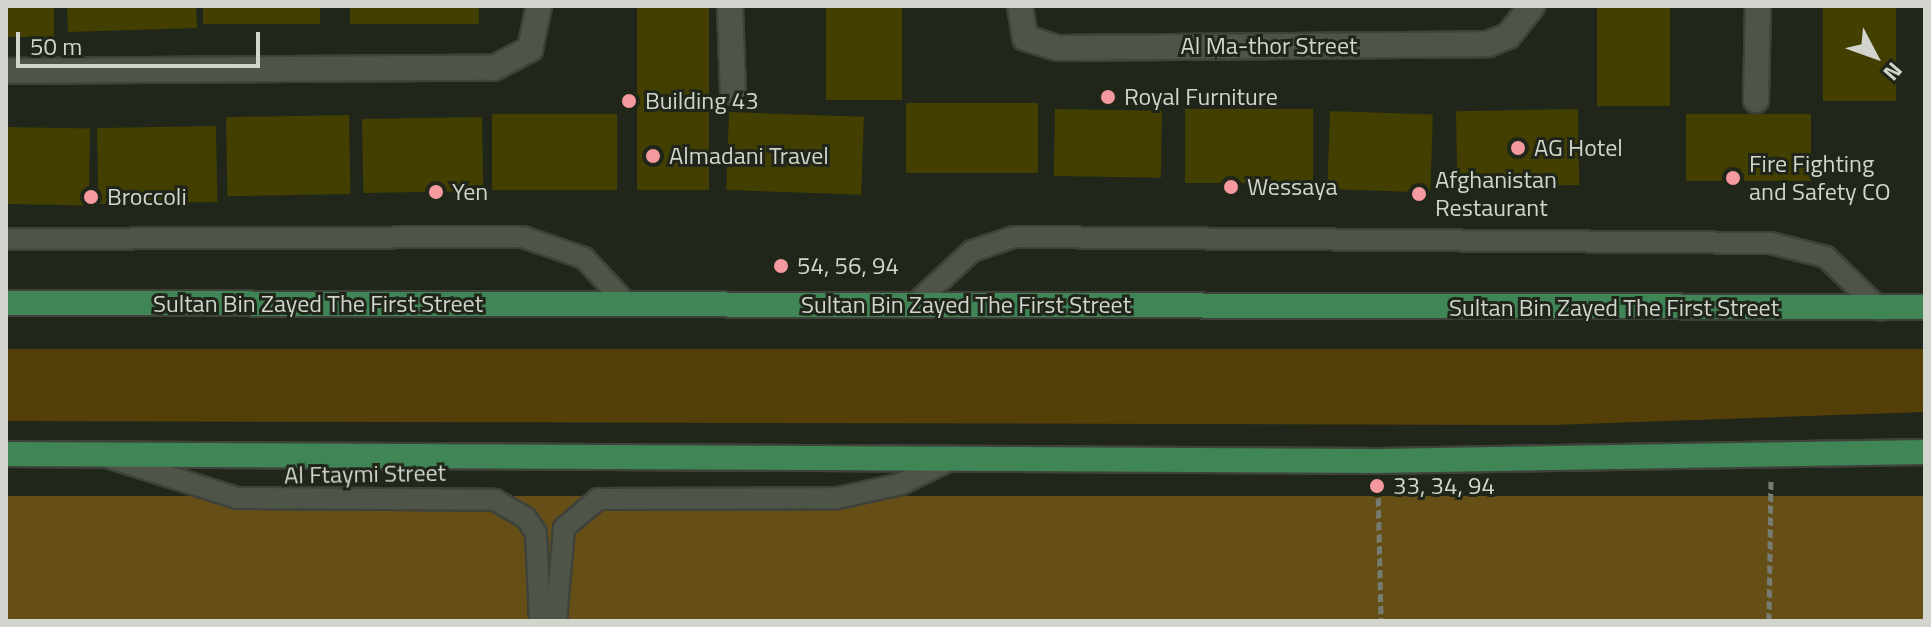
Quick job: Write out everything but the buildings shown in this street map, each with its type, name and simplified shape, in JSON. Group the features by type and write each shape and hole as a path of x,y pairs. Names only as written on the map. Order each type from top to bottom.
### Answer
{"main road":[{"name":"Sultan Bin Zayed The First Street","path":"6,303 1925,307"},
{"path":"6,454 1378,461 1925,452"}],"street":[{"path":"6,71 494,68 530,49 539,6"},
{"path":"730,6 733,92"},
{"name":"Al Ma-thor Street","path":"1020,6 1025,38 1058,48 1488,44 1508,36 1532,6"},
{"path":"1756,100 1758,6"},
{"path":"1886,309 1925,292"}],"lane":[{"path":"6,239 523,237 584,258 627,304"},
{"path":"914,305 972,251 1014,237 1770,243 1826,257 1886,309"},
{"name":"Al Ftaymi Street","path":"101,454 237,498 495,500 536,533 540,621"},
{"path":"556,621 560,539 578,510 598,499 838,498 901,484 956,457"}],"path":[{"path":"1769,621 1771,456"},
{"path":"1378,461 1381,621"}],"shaded area":[{"path":"6,349 1925,349 1925,412 1552,425 6,421"},
{"path":"6,496 1925,496 1925,621 6,621"}],"place":[{"name":"Royal Furniture","path":"1108,97"},
{"name":"Building 43","path":"629,101"},
{"name":"AG Hotel","path":"1518,148"},
{"name":"Almadani Travel","path":"653,156"},
{"name":"Fire Fighting and Safety CO","path":"1733,178"},
{"name":"Wessaya","path":"1231,187"},
{"name":"Yen","path":"436,192"},
{"name":"Afghanistan Restaurant","path":"1419,194"},
{"name":"Broccoli","path":"91,197"},
{"name":"54, 56, 94","path":"781,266"},
{"name":"33, 34, 94","path":"1377,486"}]}
